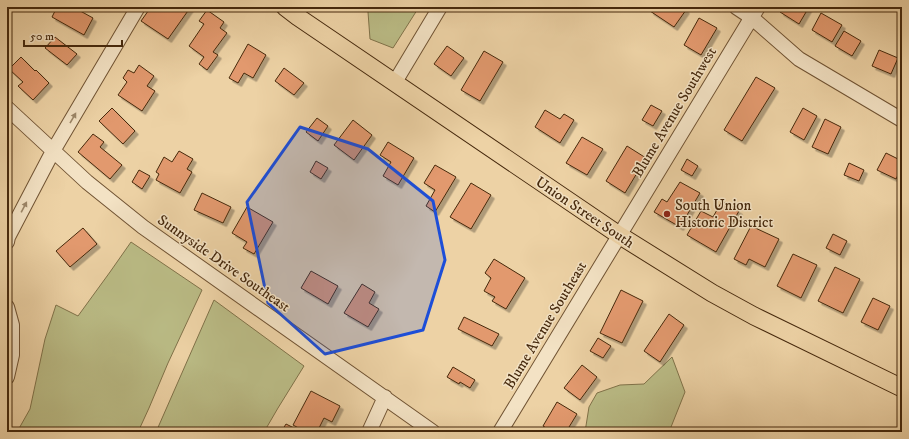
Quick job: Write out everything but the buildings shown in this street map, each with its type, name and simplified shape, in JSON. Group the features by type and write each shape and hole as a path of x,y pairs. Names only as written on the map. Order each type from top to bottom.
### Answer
{"main road":[{"name":"Union Street South","path":"285,7 619,235 712,293 754,316 902,388"}],"street":[{"path":"7,242 8,237 54,151 138,7"},
{"path":"395,82 440,7"},
{"path":"736,7 754,12 799,59 902,120"},
{"name":"Blume Avenue Southwest","path":"619,235 754,12"},
{"name":"Sunnyside Drive Southeast","path":"7,108 87,182 143,227 433,432"},
{"name":"Blume Avenue Southeast","path":"500,432 619,235"},
{"path":"7,307 12,325 12,355 7,378"},
{"path":"368,432 385,398"}],"highlighted area":[{"path":"300,127 368,149 433,201 445,260 423,330 325,354 268,303 247,202"}],"green space":[{"path":"371,7 419,7 393,48 370,39 368,12"},
{"path":"131,242 202,290 138,432 17,432 30,409 45,339 56,305 78,316"},
{"path":"214,300 304,366 264,432 156,432"},
{"path":"672,357 685,392 669,432 585,432 589,407 597,393 620,385 644,384"}],"place":[{"name":"South Union Historic District","path":"667,214"}]}
